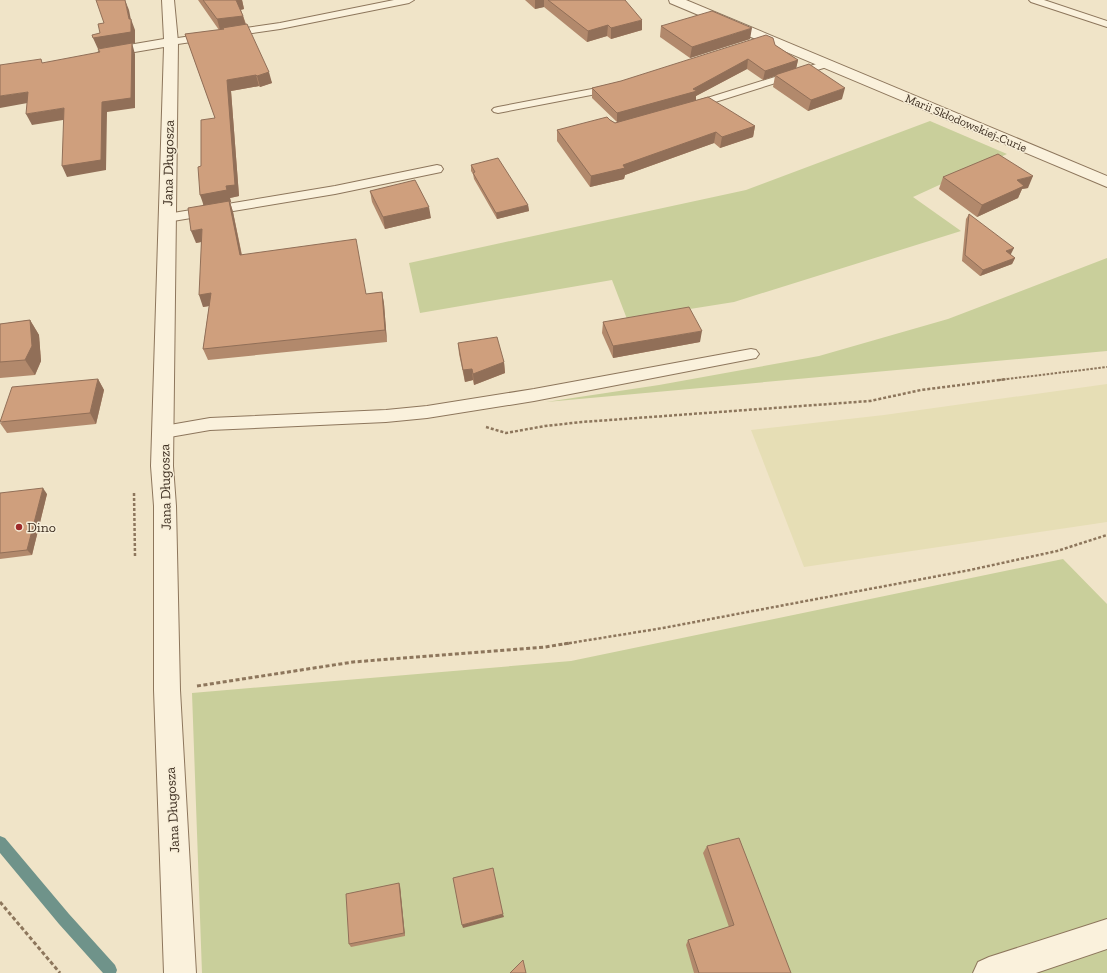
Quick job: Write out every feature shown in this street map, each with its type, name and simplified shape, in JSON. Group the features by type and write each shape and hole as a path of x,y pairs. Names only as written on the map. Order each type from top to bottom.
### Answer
{"street":[{"name":"Jana Długosza","path":"168,0 171,42 164,432 162,466 165,506 167,690 180,973"},
{"name":"Marii Skłodowskiej-Curie","path":"675,0 766,40 1107,182"},
{"path":"94,55 171,42"},
{"path":"989,973 1107,934"}],"lane":[{"path":"171,42 280,26 409,0"},
{"path":"1034,0 1107,24"},
{"path":"751,44 766,40"},
{"path":"680,110 723,98 826,64"},
{"path":"498,110 624,85"},
{"path":"167,218 335,190 437,169"},
{"path":"164,432 210,424 386,416 427,412 534,395 751,354"}],"path":[{"path":"480,425 506,433 545,426 582,422 870,401 922,390 1107,367"},
{"path":"167,690 353,662 544,646 663,628 865,591 1057,552 1107,535"},
{"path":"0,902 60,973"}],"shaded area":[{"path":"1107,384 1107,522 804,567 751,430 884,415"}],"green space":[{"path":"930,121 1007,154 913,197 961,231 734,302 627,319 612,280 420,313 409,263 746,190"},
{"path":"1107,258 1107,351 546,402 659,385 819,356 948,319"},
{"path":"1063,559 1107,604 1107,973 202,973 192,693 571,661"}],"building":[{"path":"96,0 125,0 129,19 131,19 131,32 93,38 92,35 100,33 98,24 104,23"},
{"path":"203,0 236,0 243,16 217,19"},
{"path":"548,0 625,0 642,20 611,28 608,25 588,31"},
{"path":"712,11 752,28 692,47 661,26"},
{"path":"247,24 269,72 257,76 227,80 235,185 226,186 227,190 200,195 198,167 201,166 201,120 215,118 185,34 224,29 222,28"},
{"path":"766,35 773,38 775,45 798,60 765,71 748,59 693,89 697,91 617,113 592,88 621,81"},
{"path":"132,43 131,98 102,102 101,160 62,166 64,108 26,114 28,92 0,96 0,65 41,59 42,63 100,52 98,49"},
{"path":"809,64 845,88 811,100 775,75"},
{"path":"708,97 755,126 722,137 716,132 623,165 625,168 591,176 557,130 607,117 615,123"},
{"path":"998,154 1033,176 1017,180 1024,186 982,205 943,177"},
{"path":"498,158 528,205 496,213 473,173 475,172 471,165"},
{"path":"415,180 429,207 383,217 370,191"},
{"path":"229,201 240,255 356,239 366,294 382,292 385,330 203,349 211,293 199,295 202,229 191,231 188,208"},
{"path":"969,214 1014,248 1006,251 1015,258 983,270 965,255"},
{"path":"689,307 702,331 613,346 603,322"},
{"path":"30,320 32,346 25,360 0,362 0,324"},
{"path":"497,337 504,362 473,374 472,369 463,370 458,343"},
{"path":"98,379 90,413 0,422 12,387"},
{"name":"Dino","path":"43,488 27,550 0,553 0,493"},
{"path":"739,838 791,973 699,973 688,940 734,925 707,846"},
{"path":"493,868 503,914 462,925 453,878"},
{"path":"399,883 404,933 349,944 346,894"},
{"path":"523,960 526,973 510,973"}],"waterway":[{"path":"0,843 64,919 110,970"}],"place":[{"name":"Dino","path":"19,527"}]}
